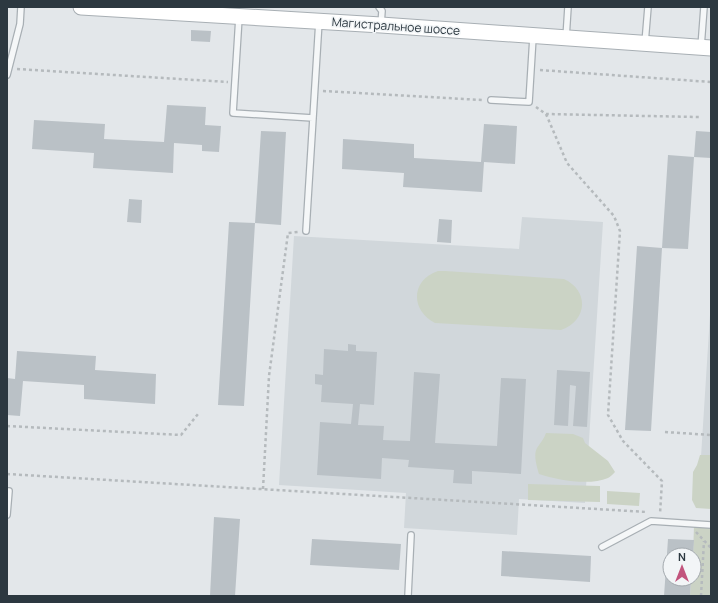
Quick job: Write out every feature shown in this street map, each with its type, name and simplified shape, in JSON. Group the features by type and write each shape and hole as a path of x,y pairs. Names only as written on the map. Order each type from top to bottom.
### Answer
{"main road":[{"name":"Магистральное шоссе","path":"81,7 381,25 706,48"}],"lane":[{"path":"7,75 20,24 21,7"},
{"path":"379,7 382,11 381,25"},
{"path":"566,38 568,7"},
{"path":"645,43 648,7"},
{"path":"704,7 706,48"},
{"path":"239,16 233,113 313,118"},
{"path":"306,230 319,21"},
{"path":"491,100 529,102 533,36"},
{"path":"7,490 7,515"},
{"path":"602,547 651,521 711,525"},
{"path":"408,596 411,535"}],"path":[{"path":"9,68 235,82"},
{"path":"531,70 711,82"},
{"path":"315,91 491,100"},
{"path":"529,102 546,114 567,163 614,216 620,230 608,415 623,441 662,481 659,522"},
{"path":"546,114 699,116"},
{"path":"263,489 269,376 288,233 306,230"},
{"path":"7,426 181,435 198,414"},
{"path":"665,432 711,435"},
{"path":"7,474 604,510"},
{"path":"687,523 711,548"},
{"path":"701,596 704,541"}],"shaded area":[{"path":"522,217 603,222 585,503 519,499 517,535 404,528 406,493 279,485 294,236 519,249"},
{"path":"438,271 564,279 572,284 578,291 582,306 576,320 570,326 561,330 435,323 421,311 417,296 423,281 429,275"},
{"path":"711,299 711,505 698,504"},
{"path":"546,433 573,434 583,438 585,443 608,461 615,472 608,478 592,482 564,480 539,474 535,454"},
{"path":"700,455 711,455 711,509 696,508 692,500 693,472"},
{"path":"528,484 600,486 600,502 528,500"},
{"path":"607,491 640,493 639,506 607,504"},
{"path":"694,526 711,527 711,596 690,596 691,587 702,587 702,547 693,547"}],"building":[{"path":"191,30 211,31 210,42 191,41"},
{"path":"167,105 206,107 205,125 221,126 219,152 202,151 202,145 174,143 173,173 93,168 94,153 32,149 34,120 105,124 104,139 164,142"},
{"path":"484,124 517,126 515,164 484,162 482,192 403,187 404,173 342,169 343,139 414,144 414,158 481,162"},
{"path":"261,131 286,132 281,225 255,223"},
{"path":"696,131 711,132 711,158 694,157"},
{"path":"668,155 694,157 688,249 662,248"},
{"path":"129,199 142,200 141,223 127,222"},
{"path":"439,219 452,220 451,243 437,242"},
{"path":"229,222 255,223 244,406 218,405"},
{"path":"637,246 662,248 651,431 625,430"},
{"path":"348,344 356,345 356,351 377,352 374,405 360,404 358,425 384,426 383,440 410,441 414,372 440,374 435,443 497,446 501,378 526,379 521,474 472,471 472,484 453,483 454,470 408,467 409,460 382,458 381,479 317,475 320,422 351,424 353,404 321,402 322,385 315,384 315,374 323,375 324,349 348,351"},
{"path":"17,351 96,356 95,370 156,374 155,404 84,399 84,385 23,381 20,416 7,415 7,378 15,379"},
{"path":"557,370 590,372 587,427 573,426 576,386 570,385 568,426 554,425"},
{"path":"214,517 240,519 235,596 210,596"},
{"path":"312,539 401,544 399,570 310,565"},
{"path":"668,539 694,540 694,547 667,547"},
{"path":"502,551 591,556 590,582 501,576"},
{"path":"665,587 691,587 690,596 664,596"}]}
